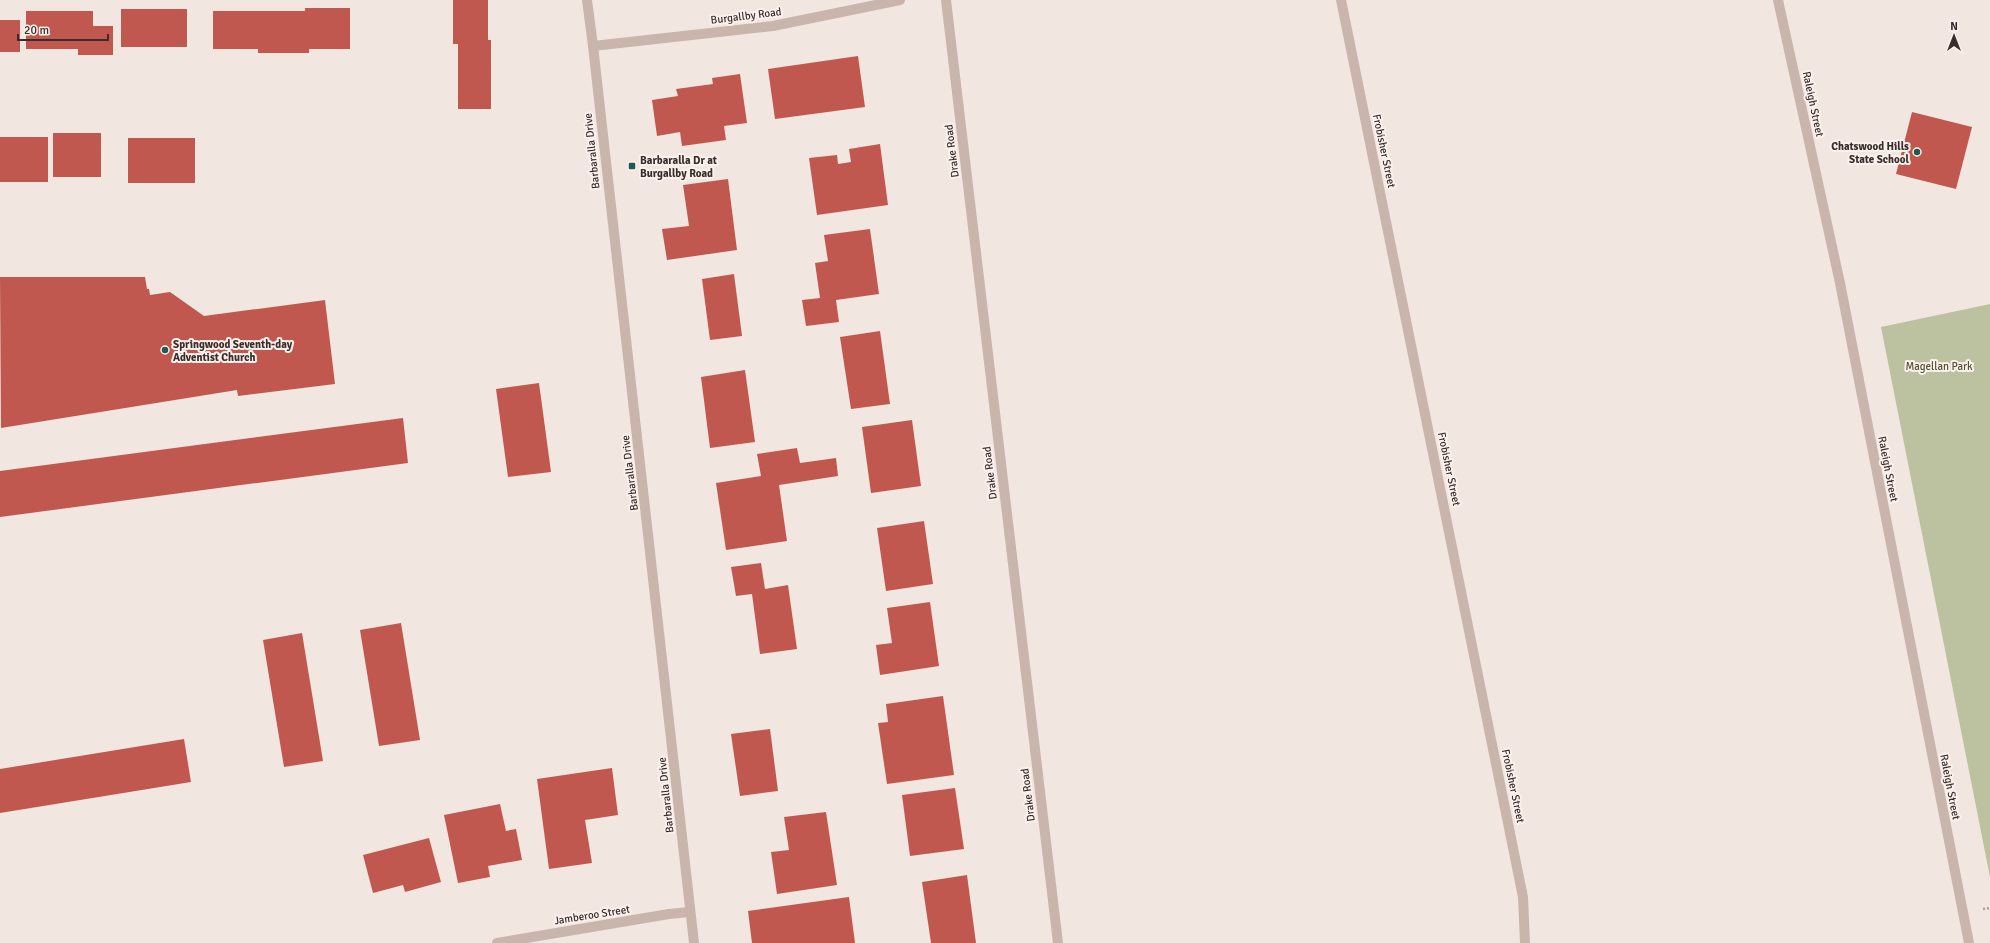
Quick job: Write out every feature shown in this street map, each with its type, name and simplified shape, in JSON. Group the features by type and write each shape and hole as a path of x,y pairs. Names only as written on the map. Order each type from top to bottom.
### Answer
{"street":[{"name":"Barbaralla Drive","path":"587,0 694,943"},
{"name":"Burgallby Road","path":"593,46 772,26 900,0"},
{"name":"Drake Road","path":"946,0 1058,943"},
{"name":"Frobisher Street","path":"1341,0 1524,897 1525,943"},
{"name":"Raleigh Street","path":"1778,0 1842,291 1969,943"},
{"name":"Jamberoo Street","path":"497,943 669,914 690,912"}],"green space":[{"name":"Magellan Park","path":"1990,304 1990,877 1881,327"}],"building":[{"path":"453,0 488,0 488,40 491,40 491,109 458,109 458,44 453,44"},
{"path":"305,8 350,8 350,49 309,49 309,53 258,53 258,49 213,49 213,11 305,11"},
{"path":"121,9 187,9 187,47 121,47"},
{"path":"26,11 93,11 93,26 113,26 113,55 78,55 78,49 26,49"},
{"path":"0,20 20,20 20,52 0,52"},
{"path":"858,56 865,107 775,119 768,69"},
{"path":"740,74 747,123 724,126 726,140 682,146 680,132 657,136 652,100 678,96 676,89 713,84 712,78"},
{"path":"1912,112 1972,127 1956,189 1896,174"},
{"path":"53,133 101,133 101,177 53,177"},
{"path":"0,137 48,137 48,182 0,182"},
{"path":"128,138 195,138 195,183 128,183"},
{"path":"880,144 888,205 817,215 809,158 837,155 838,164 851,162 849,149"},
{"path":"728,179 737,250 667,260 662,229 689,226 683,185"},
{"path":"870,229 879,294 836,300 839,322 806,326 802,300 820,298 815,263 828,261 824,235"},
{"path":"734,274 742,336 710,340 702,279"},
{"name":"Springwood Seventh-day Adventist Church","path":"0,277 145,277 147,289 149,289 150,295 170,292 204,316 325,300 335,384 238,396 237,390 1,428"},
{"path":"880,331 890,404 851,409 840,337"},
{"path":"745,370 755,442 710,448 701,377"},
{"path":"539,383 551,472 508,477 496,389"},
{"path":"403,418 408,463 0,517 0,471"},
{"path":"912,420 921,486 871,493 862,427"},
{"path":"797,448 800,463 836,458 838,476 779,485 787,541 726,550 716,483 761,476 757,454"},
{"path":"924,521 933,584 886,591 877,528"},
{"path":"761,563 765,589 788,585 797,649 760,654 752,594 736,596 731,567"},
{"path":"930,602 939,666 880,675 876,645 892,643 887,608"},
{"path":"401,623 420,740 379,746 360,630"},
{"path":"302,633 323,761 284,767 263,640"},
{"path":"943,696 954,775 887,784 878,723 888,722 886,704"},
{"path":"770,729 778,791 740,796 731,734"},
{"path":"184,739 191,782 0,813 0,769"},
{"path":"612,768 618,815 585,820 592,863 549,869 537,779"},
{"path":"955,788 964,849 910,856 902,795"},
{"path":"500,804 506,831 516,829 522,860 488,866 490,877 458,883 444,815"},
{"path":"826,812 837,885 777,894 771,852 789,850 784,817"},
{"path":"429,838 441,882 405,892 403,885 373,893 363,855"},
{"path":"967,875 976,943 931,943 922,882"},
{"path":"849,897 855,943 752,943 748,911"}],"place":[{"name":"Chatswood Hills State School","path":"1917,152"},
{"name":"Barbaralla Dr at Burgallby Road","path":"632,166"},
{"name":"Springwood Seventh-day Adventist Church","path":"165,350"}]}
